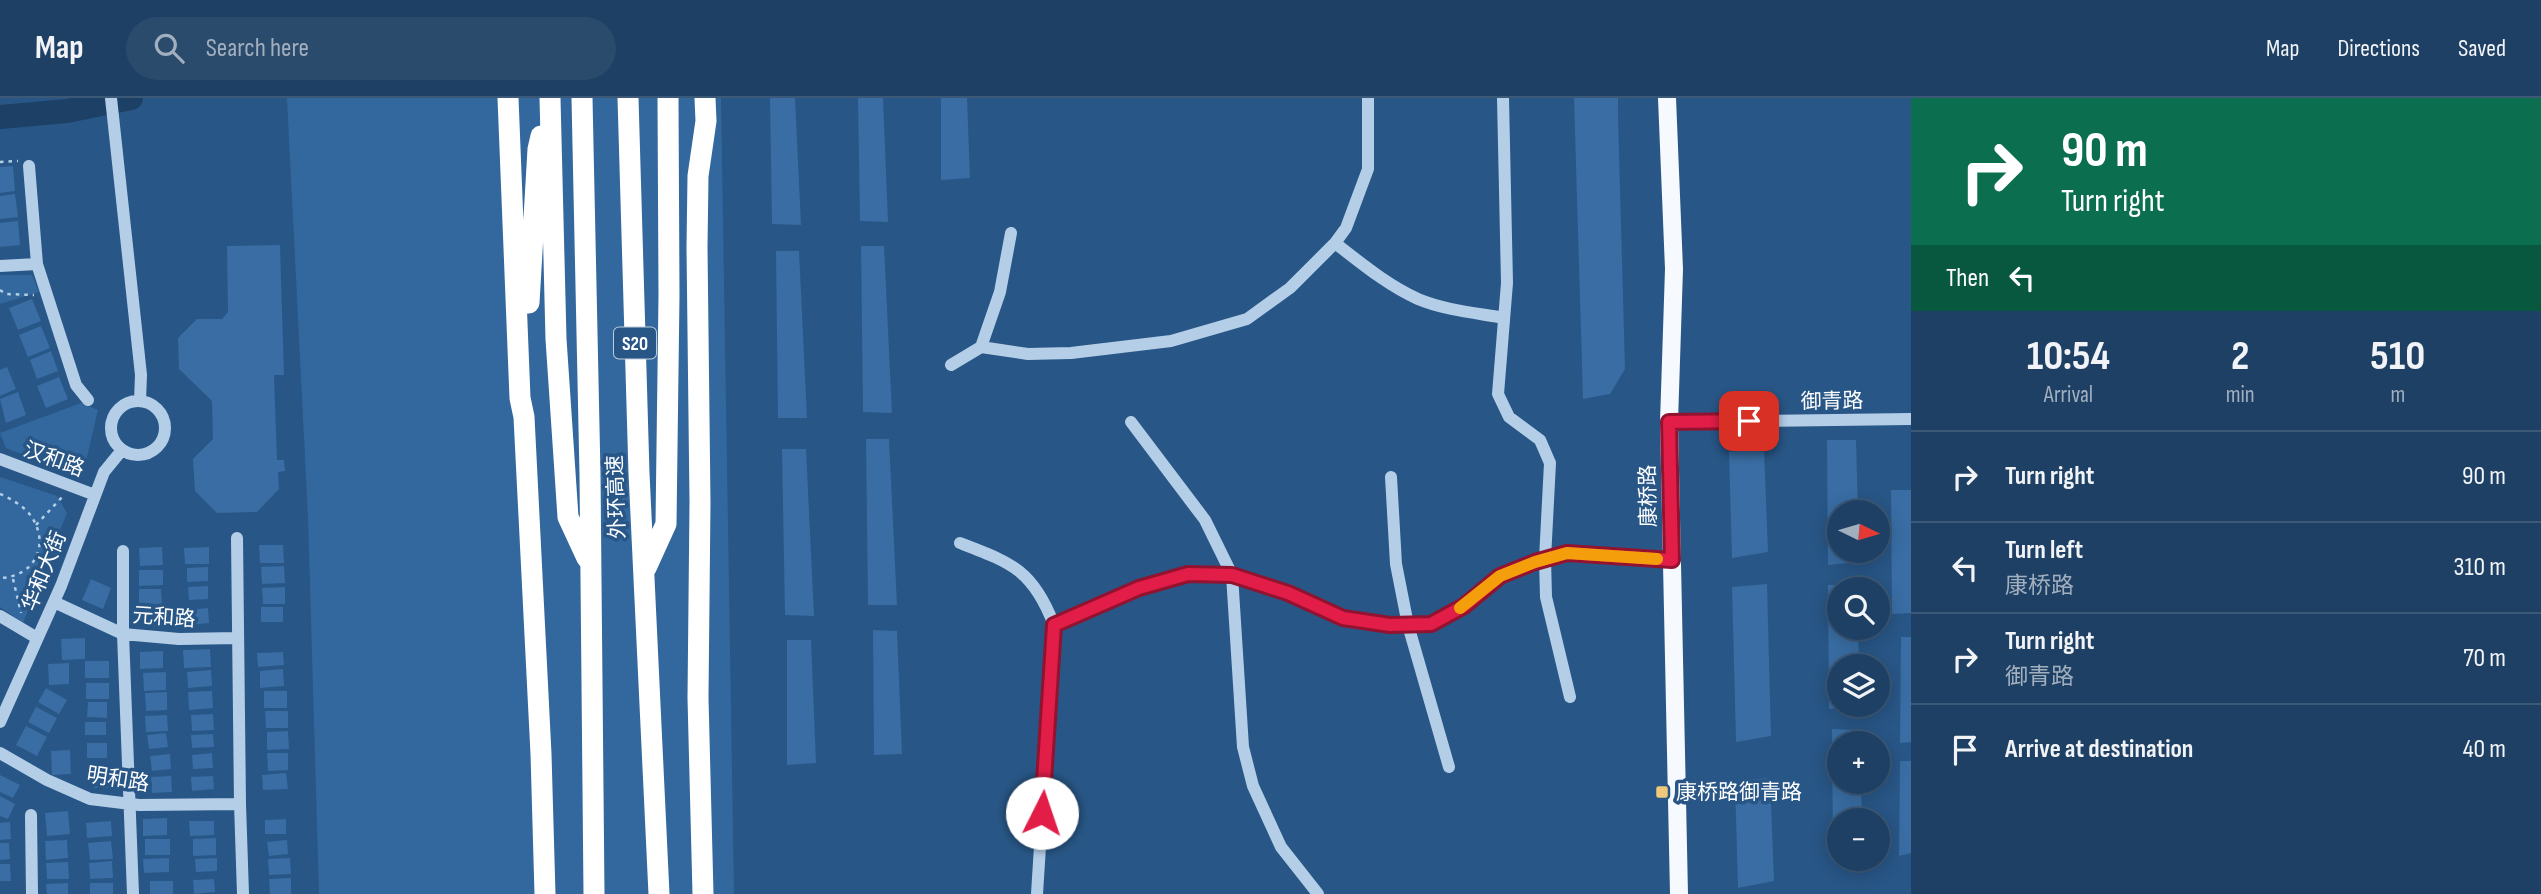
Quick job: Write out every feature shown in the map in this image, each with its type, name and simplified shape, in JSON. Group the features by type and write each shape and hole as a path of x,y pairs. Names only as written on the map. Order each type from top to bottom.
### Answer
{"highway":[{"path":"509,98 520,398 524,417 541,754 545,894"},
{"name":"外环高速","path":"582,98 594,894"},
{"name":"外环高速","path":"628,98 644,573 659,894"},
{"path":"644,573 666,524 668,98"},
{"path":"692,98 692,133 698,176 698,698 703,894"},
{"path":"698,176 706,121 705,98"},
{"path":"524,417 538,149 550,101"},
{"path":"550,101 556,339 568,517 591,566"},
{"path":"669,243 692,133"}],"main road":[{"name":"康桥路","path":"1667,98 1674,269 1669,422 1679,894"}],"street":[{"path":"110,98 141,375 140,401"},
{"path":"951,365 981,347 1028,354 1071,353 1171,341 1247,319 1290,288 1335,243 1346,228 1368,169 1368,98"},
{"path":"1503,98 1507,283 1498,394 1509,417 1540,440 1550,463 1545,559 1546,597 1570,698"},
{"path":"29,166 37,264 76,385 88,400"},
{"path":"981,347 1000,292 1011,233"},
{"path":"1335,243 1375,274 1418,299 1453,309 1504,318"},
{"path":"0,266 37,264"},
{"path":"140,401 150,404 163,416 165,432 154,450 146,455 132,455 122,450 113,438 113,418 118,410 130,402 140,401"},
{"name":"御青路","path":"1669,422 1911,419"},
{"path":"1131,422 1205,520 1232,575 1243,747 1253,786 1281,847 1318,894"},
{"name":"华和大街","path":"0,722 54,602 104,472 122,450"},
{"name":"汉和路","path":"0,459 95,495"},
{"path":"1391,477 1395,564 1408,625 1449,766"},
{"path":"237,538 243,894"},
{"path":"960,543 1007,561 1026,576 1045,601 1054,625 1037,894"},
{"path":"123,551 123,634 133,894"},
{"path":"1054,625 1139,588 1188,574 1232,575 1288,593 1343,618 1390,625 1431,624 1464,606 1500,576 1567,553 1672,560"},
{"name":"元和路","path":"54,602 123,634 179,639 237,638"},
{"path":"0,616 37,638"},
{"name":"明和路","path":"0,753 47,780 90,799 130,803 240,804"},
{"path":"31,815 32,894"}],"path":[{"path":"0,162 18,161 29,166"},
{"path":"0,290 6,294 28,294 48,300"},
{"path":"36,525 72,486"},
{"path":"0,494 21,506 30,515 39,534 37,555 25,573 13,578 0,578"},
{"path":"13,578 24,630"}],"shaded area":[{"path":"287,98 721,98 734,894 319,894 308,517"},
{"path":"0,275 32,275 39,292 0,304"},
{"path":"81,403 98,410 87,457 77,471 66,471 6,448 0,433"},
{"path":"0,477 57,496 67,513 23,623 0,607"}],"building":[{"path":"770,98 795,98 801,225 772,224"},
{"path":"858,98 883,98 888,222 860,221"},
{"path":"941,98 967,98 970,178 941,180"},
{"path":"1574,98 1618,98 1625,369 1610,394 1583,399"},
{"path":"13,166 15,191 0,193 0,167"},
{"path":"15,194 18,217 0,219 0,196"},
{"path":"18,221 20,245 0,247 0,223"},
{"path":"280,245 284,375 274,375 277,460 284,460 285,471 278,472 279,489 257,512 217,513 195,491 193,459 213,439 212,401 179,369 178,338 197,319 222,319 228,312 227,246"},
{"path":"861,246 884,246 892,413 863,412"},
{"path":"776,251 799,251 807,418 778,418"},
{"path":"32,299 41,321 18,330 9,308"},
{"path":"41,326 50,348 28,357 19,335"},
{"path":"51,351 58,371 37,379 30,360"},
{"path":"7,367 16,389 0,396 0,370"},
{"path":"59,377 68,399 46,408 37,386"},
{"path":"18,392 26,415 6,423 0,399"},
{"path":"866,439 889,439 897,605 868,605"},
{"path":"1827,440 1856,440 1858,500 1827,500"},
{"path":"1764,448 1768,552 1732,558 1729,452"},
{"path":"782,449 806,449 814,616 785,615"},
{"path":"1891,490 1911,490 1911,613 1892,614"},
{"path":"259,545 283,545 284,563 260,563"},
{"path":"162,547 163,565 140,566 139,548"},
{"path":"209,547 209,564 185,564 184,548"},
{"path":"284,566 285,583 262,584 261,567"},
{"path":"208,567 208,581 187,582 187,568"},
{"path":"139,570 163,570 163,585 139,586"},
{"path":"91,579 111,588 103,609 82,600"},
{"path":"1767,584 1771,736 1736,742 1732,587"},
{"path":"208,586 208,599 189,600 188,587"},
{"path":"285,587 285,604 263,604 262,588"},
{"path":"139,589 161,589 162,604 139,605"},
{"path":"261,607 283,607 283,622 261,622"},
{"path":"208,608 209,623 187,625 186,610"},
{"path":"167,610 167,625 144,627 143,611"},
{"path":"873,630 897,631 902,754 874,755"},
{"path":"1901,637 1911,637 1911,742 1900,743"},
{"path":"85,638 85,659 62,660 61,639"},
{"path":"787,640 811,640 816,763 787,765"},
{"path":"1828,640 1858,640 1859,654 1829,654"},
{"path":"210,649 211,667 184,668 183,650"},
{"path":"163,651 163,668 140,669 140,652"},
{"path":"283,652 284,665 258,667 257,653"},
{"path":"85,661 109,661 109,678 85,678"},
{"path":"69,663 69,684 49,685 48,664"},
{"path":"283,669 284,686 260,688 260,671"},
{"path":"211,670 212,686 188,688 187,672"},
{"path":"166,672 166,690 144,691 143,673"},
{"path":"86,683 109,683 109,699 86,699"},
{"path":"46,688 67,700 59,714 38,702"},
{"path":"212,691 213,708 189,710 188,692"},
{"path":"264,691 287,691 287,708 264,708"},
{"path":"167,692 167,710 146,711 145,693"},
{"path":"88,702 107,702 107,718 87,717"},
{"path":"36,707 57,718 49,733 28,722"},
{"path":"265,711 288,711 288,728 266,728"},
{"path":"213,714 214,730 192,731 191,715"},
{"path":"167,715 168,731 146,732 145,716"},
{"path":"85,722 106,722 106,735 85,735"},
{"path":"26,726 47,737 37,756 16,745"},
{"path":"1832,729 1860,730 1860,731"},
{"path":"288,731 289,749 267,750 267,732"},
{"path":"166,733 168,747 149,749 147,735"},
{"path":"213,734 214,747 192,748 191,735"},
{"path":"87,743 107,743 107,758 87,758"},
{"path":"70,750 71,774 52,775 51,751"},
{"path":"212,753 213,768 193,769 192,755"},
{"path":"267,753 288,753 288,770 268,771"},
{"path":"170,754 171,769 152,771 150,756"},
{"path":"1900,761 1911,761 1911,853 1899,856"},
{"path":"94,768 112,768 111,788 93,788"},
{"path":"286,773 288,789 263,790 262,775"},
{"path":"0,775 20,785 13,798 0,792"},
{"path":"171,776 172,792 152,793 151,777"},
{"path":"213,776 214,789 192,791 191,777"},
{"path":"1770,778 1774,881 1738,888 1735,781"},
{"path":"1833,794 1861,794 1862,808 1833,808"},
{"path":"0,796 15,804 8,819 0,816"},
{"path":"68,811 70,834 47,836 45,813"},
{"path":"167,818 167,835 143,836 143,819"},
{"path":"286,819 286,834 265,834 265,820"},
{"path":"111,821 112,836 87,838 86,823"},
{"path":"189,821 214,821 214,835 190,836"},
{"path":"10,822 11,839 0,840 0,823"},
{"path":"216,838 216,855 193,856 193,839"},
{"path":"145,839 170,839 170,855 145,855"},
{"path":"67,840 68,858 46,860 45,841"},
{"path":"287,840 288,854 269,856 267,842"},
{"path":"111,841 113,859 90,860 88,843"},
{"path":"0,843 9,843 10,859 0,860"},
{"path":"169,858 169,872 144,873 143,859"},
{"path":"217,858 217,871 196,872 195,859"},
{"path":"290,858 291,874 269,875 268,859"},
{"path":"112,861 113,878 90,879 89,863"},
{"path":"68,862 69,879 47,879 46,863"},
{"path":"0,864 10,864 11,881 0,881"},
{"path":"291,878 291,894 270,894 269,879"},
{"path":"214,879 215,892 194,894 193,880"},
{"path":"150,881 173,881 173,894 150,894"},
{"path":"68,883 68,894 47,894 46,884"},
{"path":"90,883 113,883 113,894 90,894"}],"waterway":[{"path":"0,117 67,111 131,98"}],"slow traffic":[{"path":"1460,608 1500,576 1567,553 1657,559"}],"place":[{"name":"康桥路御青路","path":"1662,792"}],"route":[{"path":"1042,813 1054,625 1139,588 1188,574 1232,575 1288,593 1343,618 1390,625 1431,624 1464,606 1500,576 1567,553 1672,560 1669,422 1749,421"}]}
